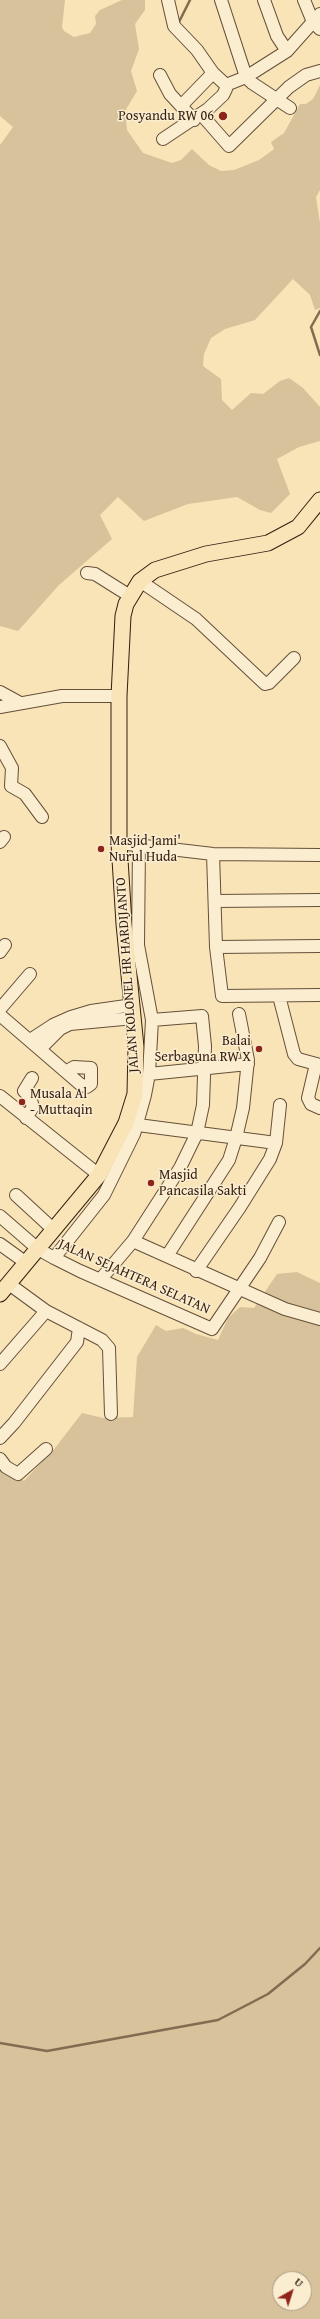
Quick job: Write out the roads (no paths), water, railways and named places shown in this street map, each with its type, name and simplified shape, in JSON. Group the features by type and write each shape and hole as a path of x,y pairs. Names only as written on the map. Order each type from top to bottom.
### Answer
{"main road":[{"name":"JALAN KOLONEL HR HARDIJANTO","path":"4,1289 94,1180 140,1095 134,1012 124,924 119,843 119,696 124,616 130,596 140,581 155,570 175,562 206,554 268,543 298,527 320,500"}],"street":[{"path":"163,139 197,117 226,91 226,85 212,73 197,50 177,28 168,0"},
{"path":"221,0 246,77 252,83 279,99 290,108"},
{"path":"264,0 277,36 287,51"},
{"path":"226,85 246,77 287,51 318,22 304,0"},
{"path":"160,75 166,88 181,106 197,117 229,146 279,99 289,87 318,72"},
{"path":"181,106 212,73"},
{"path":"87,573 95,574 130,596"},
{"path":"140,581 196,619 265,684 269,683 294,658"},
{"path":"0,692 20,703"},
{"path":"1,710 20,703 62,696 119,696"},
{"path":"0,746 12,768 11,786 25,794 42,817"},
{"path":"119,843 213,854 320,855"},
{"path":"54,1258 104,1195 138,1125 140,1095 149,1074 152,1020 138,945 139,845"},
{"path":"213,854 216,947 222,996 320,995"},
{"path":"215,900 320,900"},
{"path":"216,947 320,946"},
{"path":"0,1009 30,974"},
{"path":"279,996 294,1054 298,1059 318,1065 308,1098 311,1104 320,1108"},
{"path":"30,1040 92,1011 134,1012"},
{"path":"167,1256 229,1160 236,1138 243,1108 248,1064 239,1014"},
{"path":"0,1015 67,1071"},
{"path":"100,1280 133,1241 180,1168 196,1133 203,1105 205,1069 202,1016 152,1020"},
{"path":"40,1049 55,1028"},
{"path":"149,1074 248,1064"},
{"path":"26,1118 33,1107 30,1097 24,1091 32,1078"},
{"path":"0,1096 94,1180 104,1195"},
{"path":"196,1270 260,1175 276,1143 280,1105"},
{"path":"138,1125 276,1143"},
{"path":"16,1195 54,1230"},
{"name":"JALAN SEJAHTERA SELATAN","path":"0,1216 38,1249 54,1258 100,1280 212,1329 260,1258 279,1222"},
{"path":"133,1241 285,1309 320,1319"},
{"path":"0,1244 25,1262"},
{"path":"4,1289 102,1340 110,1348 111,1414"},
{"path":"0,1364 46,1311"},
{"path":"0,1438 14,1423 77,1342 79,1328"},
{"path":"0,1459 6,1467 18,1474 46,1449"}],"waterway":[{"path":"178,24 190,0"},
{"path":"320,311 311,327 320,355"},
{"path":"0,2043 47,2051 218,2020 268,1994 305,1964 320,1948"}],"place":[{"name":"Posyandu RW 06","path":"223,116"},
{"name":"Masjid Jami' Nurul Huda","path":"101,849"},
{"name":"Balai Serbaguna RW X","path":"259,1049"},
{"name":"Musala Al - Muttaqin","path":"22,1102"},
{"name":"Masjid Pancasila Sakti","path":"151,1183"}]}
